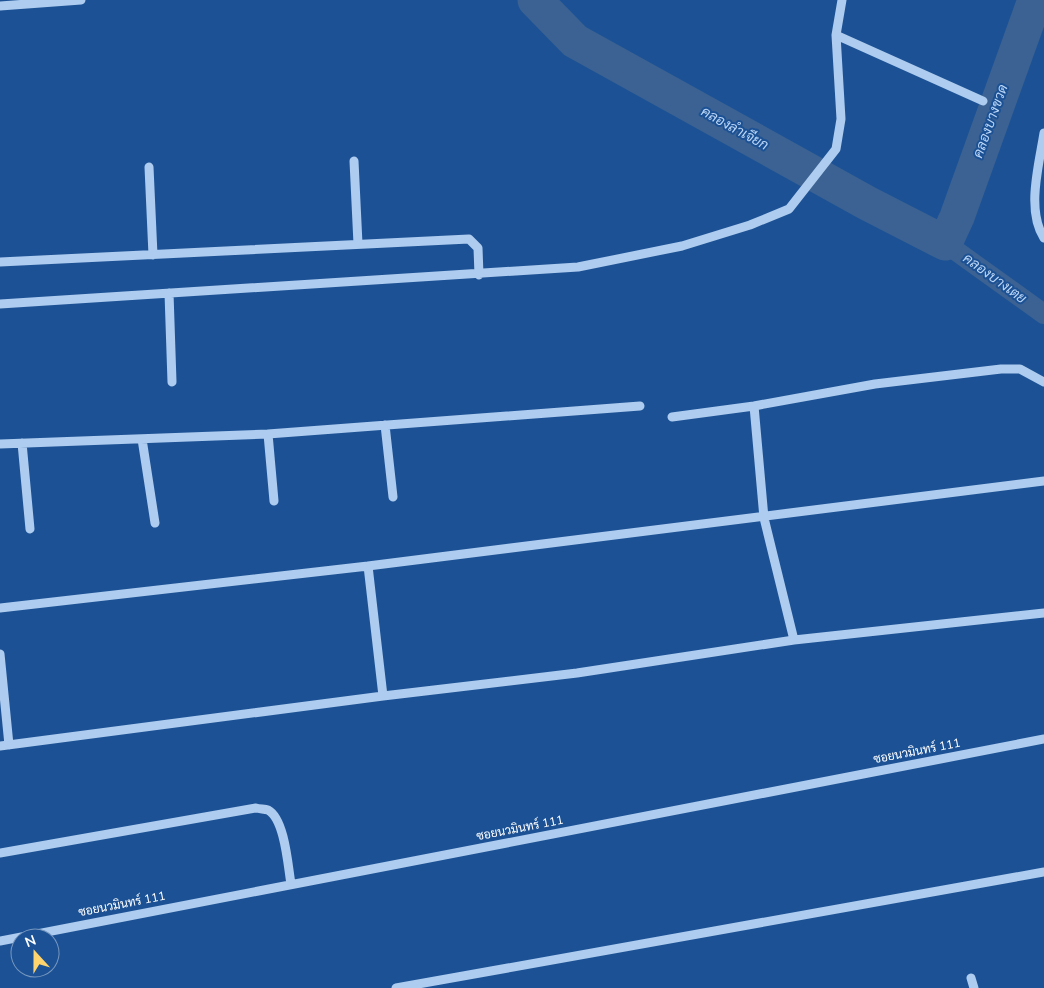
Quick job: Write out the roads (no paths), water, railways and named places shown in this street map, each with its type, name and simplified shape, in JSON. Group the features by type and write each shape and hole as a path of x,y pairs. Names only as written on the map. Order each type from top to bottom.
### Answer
{"street":[{"path":"0,6 81,0"},
{"path":"0,304 479,275 578,267 682,246 750,225 790,209 836,149 841,119 836,35 842,0"},
{"path":"836,35 984,101"},
{"path":"1044,133 1034,209 1037,227 1044,238"},
{"path":"354,161 358,244"},
{"path":"149,168 154,255"},
{"path":"0,262 469,239 478,248 479,275"},
{"path":"169,294 172,382"},
{"path":"672,417 754,406 875,384 1001,369 1020,369 1044,382"},
{"path":"0,444 268,434 640,406"},
{"path":"754,406 764,518 794,640"},
{"path":"385,426 393,497"},
{"path":"268,434 274,501"},
{"path":"142,439 154,523"},
{"path":"22,443 30,529"},
{"path":"0,608 764,518 1044,481"},
{"path":"368,566 383,696"},
{"path":"0,654 4,746 383,696 577,673 794,640 1044,613"},
{"name":"ซอยนวมินทร์ 111","path":"0,940 1044,739"},
{"path":"0,853 256,808 268,810 274,816 281,829 292,884"},
{"path":"396,988 1044,872"},
{"path":"971,978 974,988"}],"waterway":[{"name":"คลองลำเจียก","path":"535,0 575,41 867,203 945,243 957,217 1035,0"},
{"name":"คลองบางเตย","path":"945,243 1044,314"}],"water label":[{"name":"คลองบางขวด","path":"990,121"}]}
